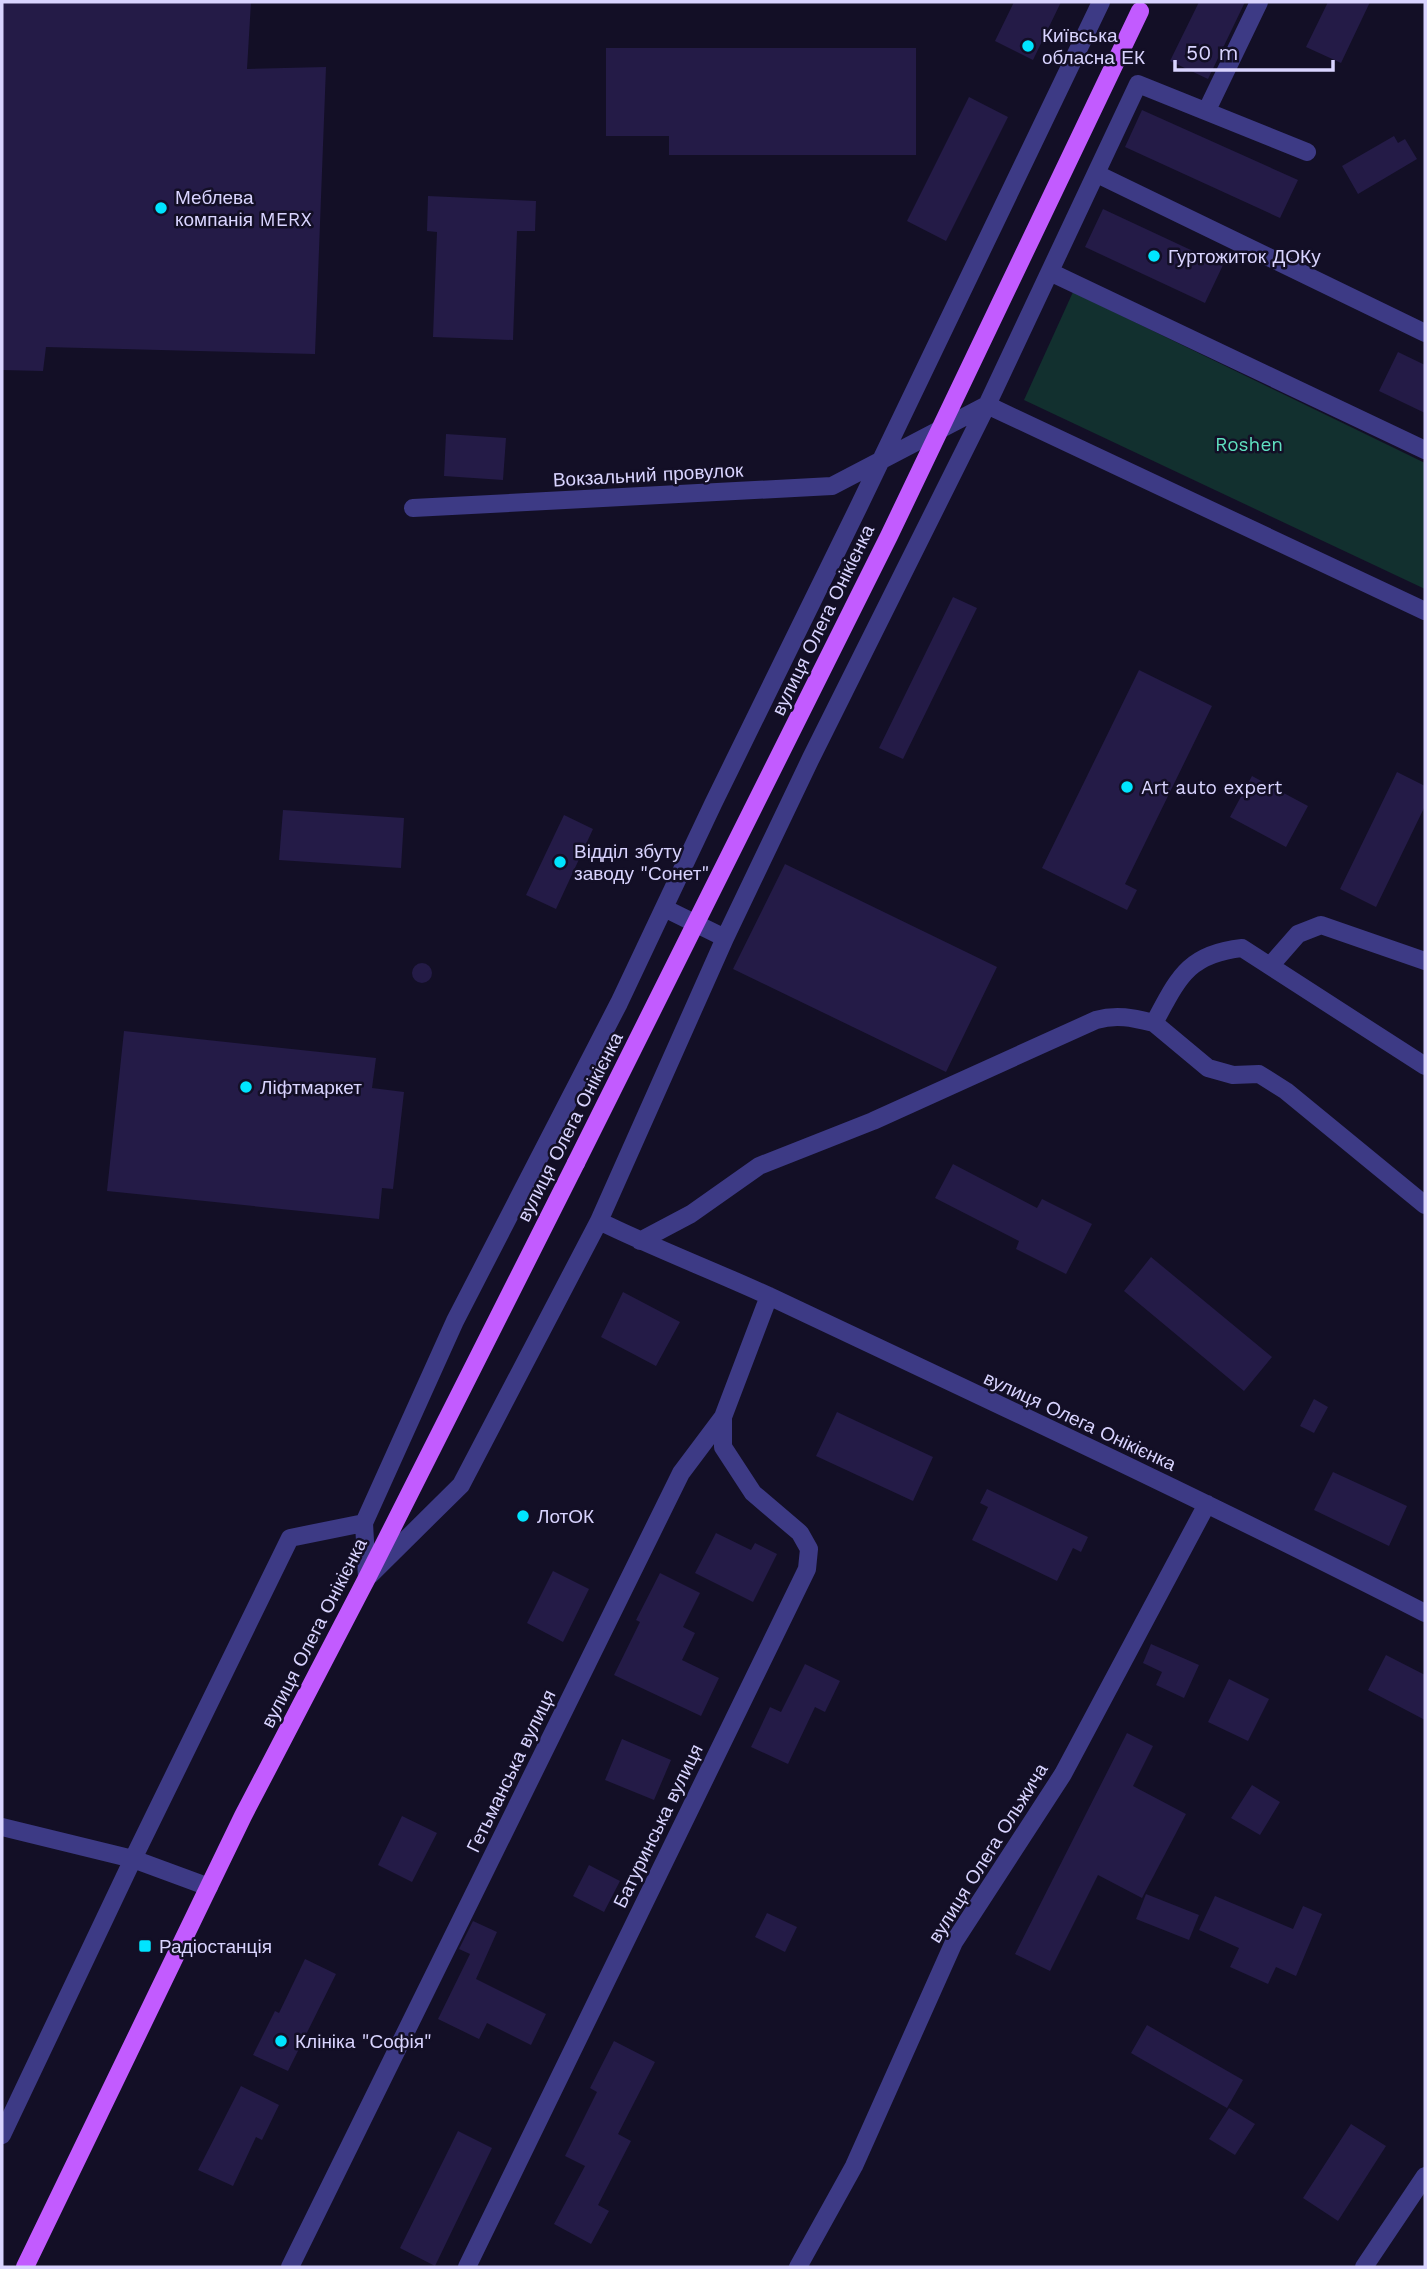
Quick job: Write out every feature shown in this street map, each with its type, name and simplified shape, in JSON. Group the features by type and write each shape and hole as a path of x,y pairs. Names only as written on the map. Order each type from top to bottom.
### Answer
{"main road":[{"name":"вулиця Олега Онікієнка","path":"25,2267 209,1887 576,1163 889,536 1142,6"}],"street":[{"path":"367,1578 364,1523 455,1321 619,1003 1101,2"},
{"path":"1207,110 1259,2"},
{"path":"367,1578 461,1485 599,1220 725,938 817,746 987,405 1138,84 1307,152"},
{"path":"1097,174 1425,333"},
{"path":"1050,272 1425,450"},
{"path":"987,405 1425,611"},
{"name":"Вокзальний провулок","path":"414,508 832,486 987,405"},
{"path":"664,908 725,938"},
{"path":"1270,966 1298,934 1321,925 1425,961"},
{"path":"1154,1023 1180,975 1216,951 1242,948 1425,1066"},
{"path":"640,1241 691,1214 759,1166 873,1121 1110,1016 1124,1016 1154,1023 1208,1068 1233,1075 1259,1074 1286,1091 1425,1205"},
{"name":"вулиця Олега Онікієнка","path":"599,1220 640,1241 769,1296 1207,1504 1425,1613"},
{"name":"Гетьманська вулиця","path":"290,2267 681,1473 723,1417 769,1296"},
{"name":"Батуринська вулиця","path":"467,2267 807,1569 809,1549 800,1533 753,1493 723,1447 723,1417"},
{"name":"вулиця Олега Ольжича","path":"798,2267 854,2166 954,1942 1063,1774 1207,1504"},
{"path":"2,2135 132,1859 290,1538 364,1523"},
{"path":"2,1827 132,1859 209,1887"},
{"path":"1364,2267 1425,2176"}],"green space":[{"name":"Roshen","path":"1073,292 1425,463 1425,589 1024,400"}],"building":[{"name":"Меблева компанія MERX","path":"2,2 251,2 247,69 326,67 315,354 46,347 43,371 2,370"},
{"path":"1014,2 1061,2 1033,60 995,41"},
{"path":"1199,2 1245,2 1208,79 1170,61"},
{"path":"1328,2 1370,2 1341,63 1306,47"},
{"path":"606,48 916,48 916,155 669,155 669,136 606,136"},
{"path":"969,97 1008,117 946,241 907,221"},
{"path":"1142,110 1298,180 1280,218 1125,147"},
{"path":"1394,136 1398,143 1405,139 1417,159 1358,194 1342,166"},
{"path":"428,196 536,201 535,231 517,231 513,340 433,337 437,232 427,231"},
{"name":"Гуртожиток ДОКу","path":"1103,209 1223,265 1205,303 1085,247"},
{"path":"1398,352 1425,365 1425,413 1379,391"},
{"path":"446,434 506,438 503,480 444,476"},
{"path":"953,597 977,608 903,759 879,748"},
{"name":"Art auto expert","path":"1139,670 1212,706 1125,884 1137,890 1127,910 1042,868"},
{"path":"1397,772 1425,786 1425,806 1376,907 1340,889"},
{"path":"1252,776 1308,806 1286,847 1230,817"},
{"path":"283,810 404,818 401,868 279,860"},
{"name":"Відділ збуту заводу \"Сонет\"","path":"564,815 593,829 556,909 526,895"},
{"path":"785,864 997,967 946,1072 733,969"},
{"path":"422,963 429,966 432,973 429,980 422,983 415,980 412,973 415,966"},
{"path":"124,1031 376,1058 372,1088 404,1092 393,1189 382,1188 379,1219 107,1191"},
{"path":"953,1164 1037,1208 1042,1199 1092,1224 1066,1274 1016,1249 1019,1241 935,1198"},
{"path":"1151,1257 1272,1357 1244,1391 1124,1291"},
{"path":"623,1292 680,1322 656,1366 601,1337"},
{"path":"1314,1399 1328,1407 1314,1433 1300,1426"},
{"path":"837,1412 933,1457 913,1501 816,1456"},
{"path":"1333,1472 1407,1506 1389,1546 1314,1510"},
{"path":"987,1489 1088,1537 1081,1552 1073,1548 1057,1581 972,1540 988,1507 980,1503"},
{"path":"716,1533 751,1550 755,1543 777,1554 753,1602 695,1573"},
{"path":"553,1571 589,1589 563,1642 527,1623"},
{"path":"660,1573 700,1593 683,1627 695,1633 682,1660 719,1678 701,1716 614,1675 640,1622 636,1620"},
{"path":"1151,1644 1199,1665 1184,1698 1156,1685 1162,1672 1143,1663"},
{"path":"1386,1655 1425,1675 1425,1720 1368,1690"},
{"path":"805,1664 840,1681 825,1712 815,1707 788,1764 751,1747 770,1707 781,1712"},
{"path":"1229,1679 1269,1699 1248,1741 1208,1722"},
{"path":"1127,1733 1153,1746 1133,1786 1186,1814 1142,1898 1098,1875 1050,1971 1015,1954"},
{"path":"622,1739 671,1760 654,1800 605,1780"},
{"path":"1252,1785 1280,1802 1260,1835 1231,1818"},
{"path":"402,1816 437,1833 412,1882 378,1865"},
{"path":"589,1865 620,1881 604,1912 573,1896"},
{"path":"1146,1894 1199,1915 1189,1940 1136,1919"},
{"path":"1215,1896 1293,1929 1303,1906 1322,1914 1296,1976 1276,1967 1268,1984 1230,1967 1239,1948 1199,1930"},
{"path":"767,1913 797,1927 785,1952 755,1937"},
{"path":"473,1921 497,1932 476,1979 546,2014 531,2045 487,2023 479,2039 438,2019 470,1954 459,1949"},
{"path":"305,1959 336,1974 288,2071 253,2055 275,2011 279,2013"},
{"path":"1147,2025 1243,2080 1227,2108 1131,2053"},
{"path":"614,2041 655,2062 618,2134 631,2141 598,2205 609,2211 591,2244 554,2224 585,2166 565,2156 597,2092 590,2088"},
{"path":"241,2086 279,2105 262,2140 256,2137 233,2186 198,2170"},
{"path":"1229,2108 1255,2124 1235,2155 1209,2139"},
{"path":"1351,2124 1386,2146 1338,2221 1303,2198"},
{"path":"458,2131 492,2148 435,2266 400,2248"}],"place":[{"name":"Київська обласна ЕК","path":"1028,46"},
{"name":"Меблева компанія MERX","path":"161,208"},
{"name":"Гуртожиток ДОКу","path":"1154,256"},
{"name":"Art auto expert","path":"1127,787"},
{"name":"Відділ збуту заводу \"Сонет\"","path":"560,862"},
{"name":"Ліфтмаркет","path":"246,1087"},
{"name":"ЛотОК","path":"523,1516"},
{"name":"Радіостанція","path":"145,1946"},
{"name":"Клініка \"Софія\"","path":"281,2041"}]}
